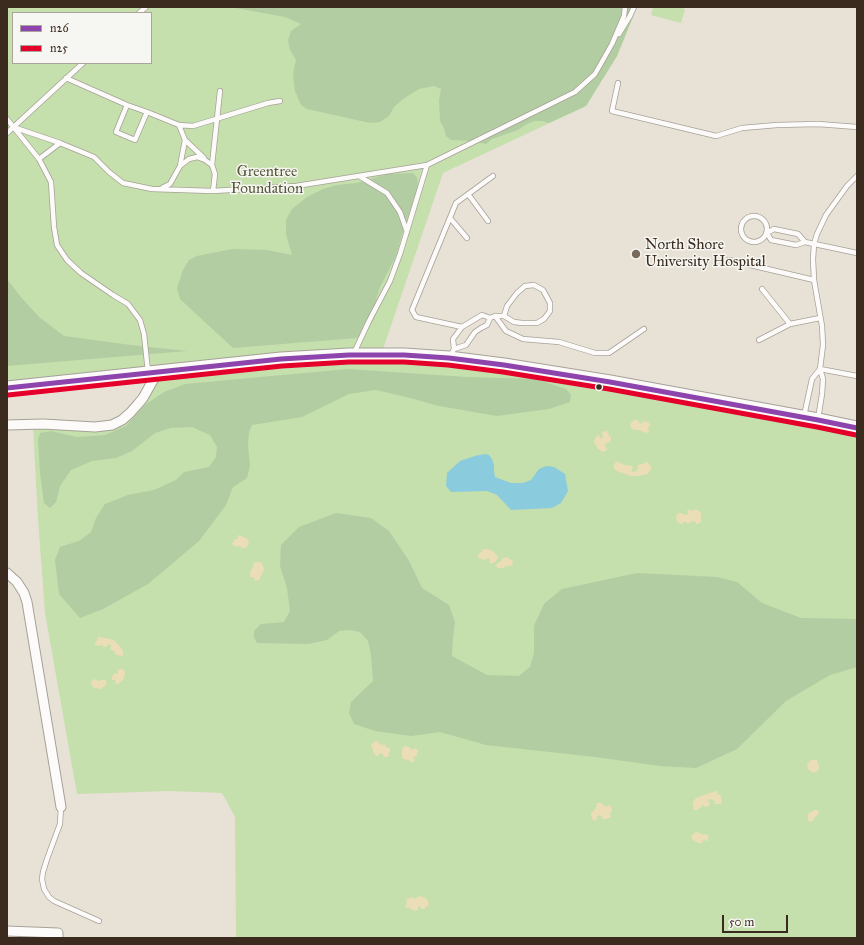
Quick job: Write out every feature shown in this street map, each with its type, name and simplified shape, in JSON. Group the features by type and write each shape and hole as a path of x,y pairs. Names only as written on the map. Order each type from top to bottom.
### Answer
{"main road":[{"path":"7,388 281,359 353,355 452,353 504,365 597,380 857,428"}],"street":[{"path":"7,425 43,424 95,427 112,425 122,420 138,404 152,373"},
{"path":"7,573 18,582 27,602 61,807"},
{"path":"7,931 58,935"}],"lane":[{"path":"612,44 624,16 625,7"},
{"path":"13,127 60,143 94,157 108,172 123,183 144,188 213,191 296,186 427,165 575,92 595,74 634,7"},
{"path":"7,133 81,64"},
{"path":"66,78 127,105 179,125 193,126 268,103 280,101"},
{"path":"618,83 612,111 716,136 742,128 777,125 818,124 857,127"},
{"path":"213,191 215,174 212,165 220,91"},
{"path":"127,105 116,132 135,140 147,112"},
{"path":"7,119 39,159 51,182 54,227 57,245 67,260 81,273 128,304 140,320 152,373"},
{"path":"179,125 185,140 212,165"},
{"path":"161,189 170,184 180,166 185,140"},
{"path":"39,159 60,143"},
{"path":"180,166 190,159 197,157 205,160"},
{"path":"353,355 390,281 400,254 427,165"},
{"path":"359,176 387,193 400,212 407,232"},
{"path":"462,327 416,317 412,310 456,203 493,176"},
{"path":"818,420 823,379 820,369 822,345 820,318 814,280 814,244 826,215 847,186 857,176"},
{"path":"468,194 488,221"},
{"path":"805,242 798,234 774,229 767,233 761,240 752,242 742,235 741,226 749,217 757,217 766,225 767,233 771,240 796,245 805,242 857,253"},
{"path":"450,218 467,238"},
{"path":"729,260 814,280"},
{"path":"452,353 453,339 462,327 482,315 490,318 495,316 504,316 514,322 537,322 544,318 550,311 550,303 543,290 534,285 525,286 517,293 507,306 504,316"},
{"path":"762,289 790,324"},
{"path":"495,316 506,331 523,340 559,342 595,353 608,353 644,329"},
{"path":"452,353 466,345 475,332 487,325 490,318"},
{"path":"758,340 790,324 820,318"},
{"path":"820,369 857,376"},
{"path":"804,418 812,379 820,369"},
{"path":"61,807 60,824 43,872 45,892 54,901 100,921"}],"green space":[{"name":"Greentree Foundation","path":"7,7 637,7 617,56 586,106 443,173 380,358 454,361 857,428 857,938 236,938 235,817 222,793 171,791 77,794 45,613 33,426 95,428 132,413 166,373 7,390"},
{"path":"231,7 637,7 617,56 586,106 549,123 534,121 518,130 492,139 486,144 471,141 451,140 446,136 440,121 439,100 441,89 434,86 419,89 403,99 394,107 389,116 380,122 370,123 307,109 301,105 295,91 293,74 296,60 290,50 288,40 291,31 301,24 285,17"},
{"path":"653,7 678,7 685,9 681,23 651,15"},
{"path":"413,173 417,177 418,189 395,258 380,287 376,300 376,314 369,328 357,338 233,348 180,299 177,288 183,270 189,260 197,256 232,249 267,250 292,255 286,234 286,220 292,209 307,197 323,189 337,185 357,183 387,174"},
{"path":"7,279 39,317 64,336 187,351 7,366"},
{"path":"348,369 466,377 536,379 566,389 571,395 570,402 549,409 497,416 439,406 376,390 349,394 302,417 252,425 249,432 248,445 250,466 247,478 233,487 226,505 199,541 148,584 103,609 80,618 59,594 55,560 60,547 79,541 91,532 96,518 105,504 128,495 154,490 176,480 184,472 209,467 216,457 217,447 210,435 192,427 171,428 155,433 132,451 116,458 92,461 71,470 60,486 56,502 50,508 44,503 40,473 38,440 40,433 51,431 77,437 105,435 126,426 145,405 164,392 185,384"},
{"path":"336,513 371,518 389,531 409,561 422,588 449,605 455,622 452,656 487,675 519,676 530,667 534,653 534,626 544,604 562,589 637,573 717,577 737,582 762,603 801,618 857,619 857,667 830,675 786,701 737,749 696,768 660,766 486,745 440,732 411,736 375,731 354,724 349,713 351,702 373,681 371,654 368,641 360,632 350,630 339,631 327,640 308,644 257,643 254,637 254,631 261,624 284,622 290,611 287,588 280,566 281,545 299,527"}],"sand":[{"path":"638,420 641,424 642,422 646,421 649,423 651,425 648,427 649,432 645,433 632,429 630,426 631,423"},
{"path":"606,431 611,437 611,440 606,443 605,445 607,449 603,452 598,449 594,442 598,435 602,438 602,432"},
{"path":"616,462 632,466 632,472 637,471 638,465 647,462 651,466 651,470 648,474 631,476 614,469 613,466"},
{"path":"695,509 701,513 700,523 696,524 696,522 692,521 688,524 686,522 682,524 678,523 676,518 677,514 682,513 687,515 687,510 693,511"},
{"path":"240,535 249,542 247,547 236,547 232,544 235,539 238,539 237,536"},
{"path":"485,549 494,552 497,555 498,558 495,562 491,564 489,562 490,558 484,560 479,558 479,553"},
{"path":"506,557 512,560 512,565 504,568 498,568 496,566 497,564 502,560 501,559"},
{"path":"261,562 264,570 259,580 255,581 253,577 250,577 250,573 254,563"},
{"path":"98,637 115,641 122,649 123,656 116,655 114,651 110,649 111,646 109,644 107,647 95,645"},
{"path":"121,669 125,671 124,678 116,684 116,680 112,680 112,677 115,673 118,673 118,670"},
{"path":"94,679 99,681 105,679 107,684 101,689 95,688 91,684"},
{"path":"376,741 382,745 385,744 386,747 390,748 389,756 383,757 384,755 380,753 376,756 371,745"},
{"path":"405,746 410,747 413,750 414,748 418,750 417,755 413,758 415,760 413,762 402,758 402,749"},
{"path":"811,760 817,760 819,766 818,771 813,773 808,769 807,764"},
{"path":"716,791 718,792 717,794 721,795 722,803 715,804 714,800 709,799 709,806 705,807 703,805 697,810 694,810 693,802 696,798"},
{"path":"597,803 601,803 606,807 608,805 611,806 611,817 603,819 600,815 597,816 597,820 593,820 591,813 596,808"},
{"path":"814,810 818,810 819,813 813,821 810,822 808,820 808,814"},
{"path":"696,832 708,835 708,841 704,839 702,843 699,843 693,840 691,836"},
{"path":"419,896 426,898 428,901 429,904 425,907 425,909 418,906 418,910 415,911 405,907 407,899 413,897 414,899"}],"water":[{"path":"485,454 489,455 492,459 495,477 511,483 523,483 531,480 539,469 546,466 554,467 565,474 568,491 561,503 552,508 511,510 497,495 487,491 451,492 446,486 447,473 460,461"}],"transit line":[{"name":"n26","path":"7,388 281,359 349,355 404,355 449,358 504,365 610,382 857,428"},
{"name":"n25","path":"8,395 282,366 349,362 404,362 448,365 503,372 609,389 856,435"}],"place":[{"name":"North Shore University Hospital","path":"636,254"}]}
